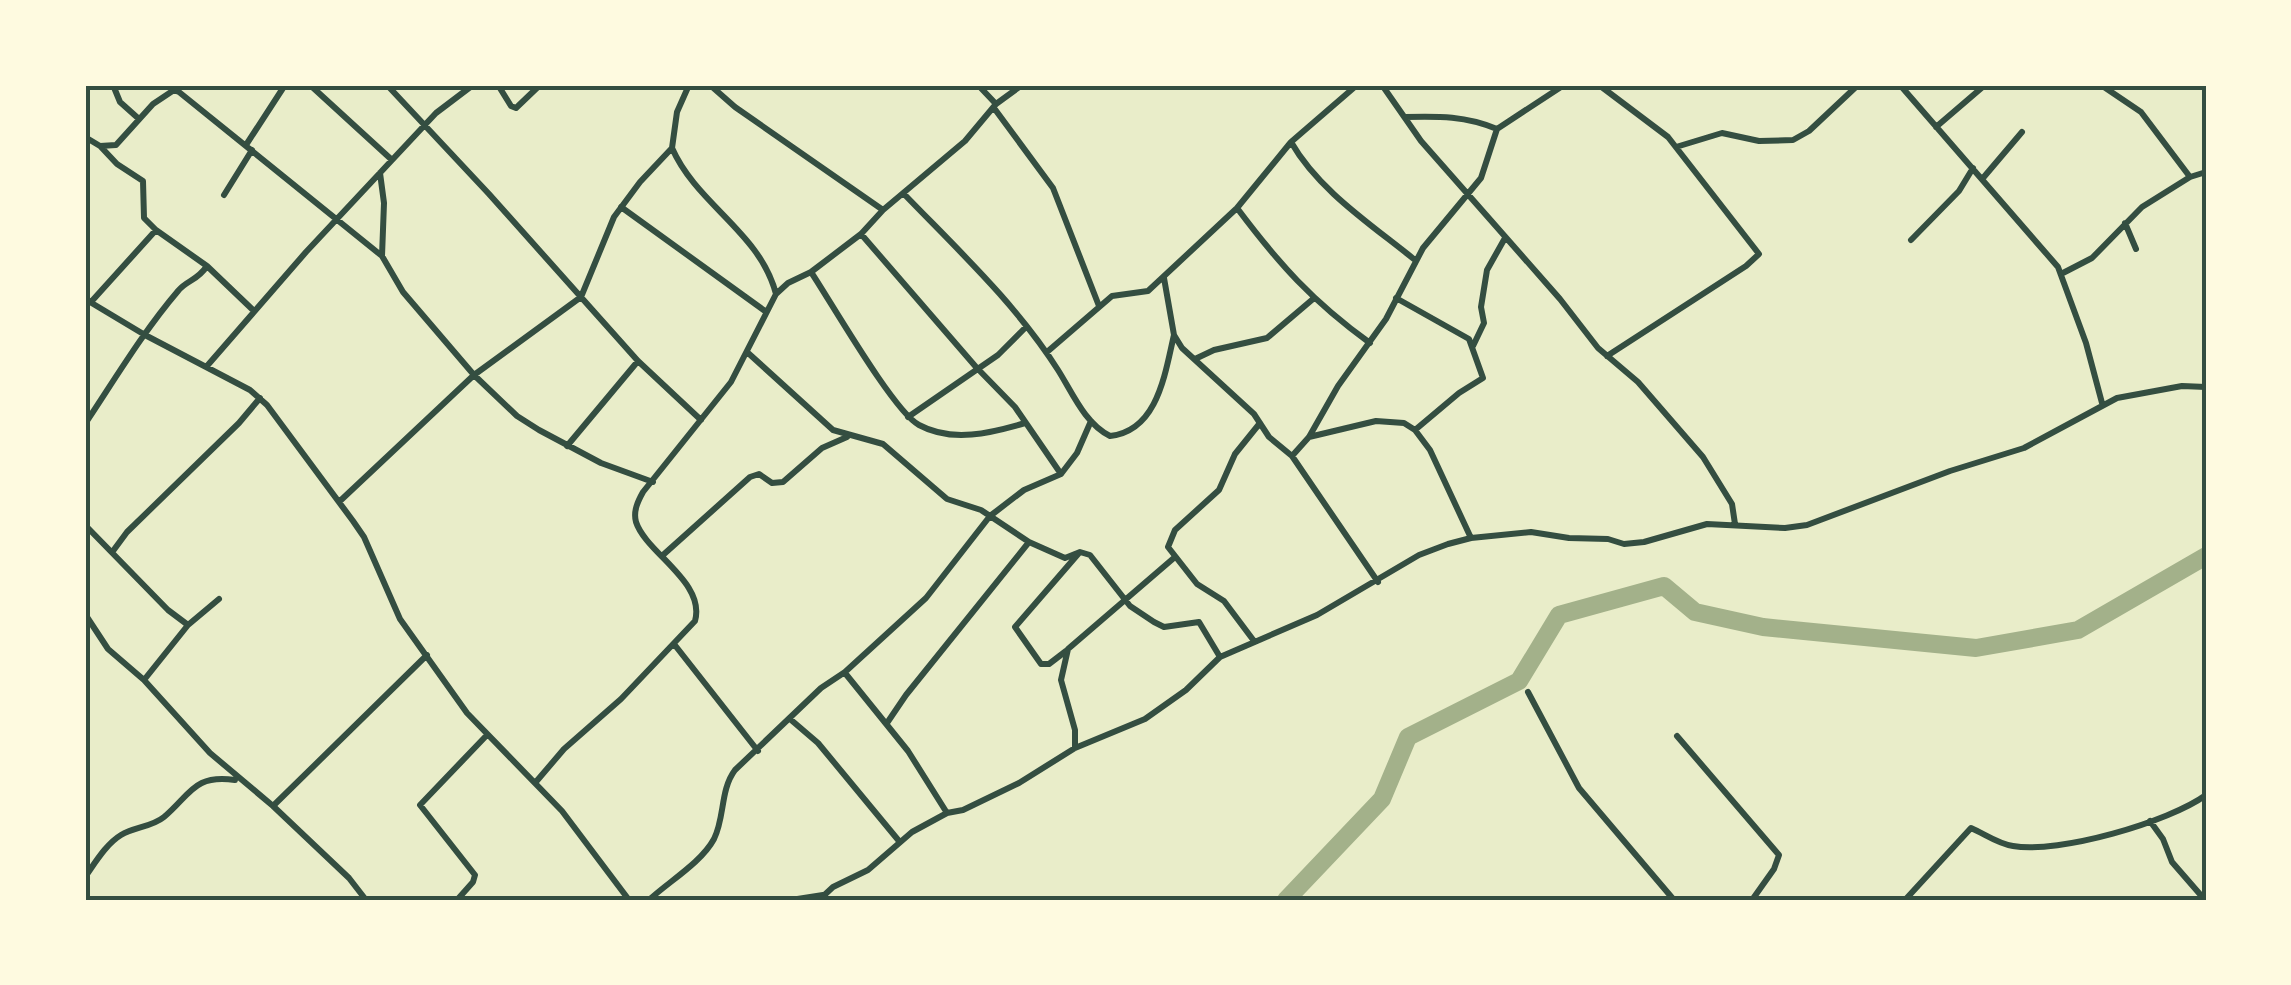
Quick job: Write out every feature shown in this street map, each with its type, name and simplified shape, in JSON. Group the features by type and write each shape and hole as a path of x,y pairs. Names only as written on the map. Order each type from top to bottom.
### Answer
{"street":[{"path":"113,85 120,102 139,119"},
{"path":"224,195 284,85"},
{"path":"310,85 392,160"},
{"path":"387,85 638,361 701,420"},
{"path":"207,366 336,219 448,102 473,85"},
{"path":"498,85 516,108 540,85"},
{"path":"710,85 735,107 883,210"},
{"path":"978,85 1053,188 1099,306"},
{"path":"535,782 694,621 694,600 634,518 638,500 722,395 776,294 861,234 1022,85"},
{"path":"1047,352 1099,306 1120,294 1144,294 1164,277 1237,208 1291,142 1356,85"},
{"path":"1382,85 1421,141 1469,197 1608,356 1671,417 1703,457 1732,504 1735,524"},
{"path":"1292,456 1309,437 1338,386 1370,343 1415,260 1469,197 1484,173 1497,129 1564,85"},
{"path":"1599,85 1676,146 1759,254 1608,356"},
{"path":"1676,146 1722,133 1759,141 1792,140 1809,131 1858,85"},
{"path":"1900,85 2062,274 2102,403"},
{"path":"1936,127 1986,85"},
{"path":"2101,85 2141,112 2190,177"},
{"path":"340,502 474,375 581,296 621,208 672,148 677,112 686,86"},
{"path":"100,146 116,145 163,95 174,90 186,96 382,256 404,292 474,375 517,416 601,463 653,482"},
{"path":"1405,118 1450,116 1473,119 1497,129"},
{"path":"1983,178 2022,132"},
{"path":"85,138 143,181 144,218 207,266 254,311"},
{"path":"1291,142 1300,158 1331,191 1415,260"},
{"path":"672,148 712,206 763,259 776,294"},
{"path":"1912,240 1959,191 1973,168"},
{"path":"2062,274 2092,258 2133,214 2190,177 2206,172"},
{"path":"380,174 384,203 382,256"},
{"path":"904,194 1047,352 1102,432 1117,436 1128,432 1152,410 1159,397 1174,335"},
{"path":"621,208 765,311"},
{"path":"1237,208 1278,263 1313,299 1370,343"},
{"path":"2125,223 2136,248"},
{"path":"156,230 88,300 260,398 364,537 400,619 486,736 575,826 629,900"},
{"path":"861,234 976,368 1015,406 1061,474"},
{"path":"1473,346 1484,323 1481,307 1488,270 1506,237"},
{"path":"86,419 181,286 194,282 207,266"},
{"path":"811,272 908,417 919,425 970,436 1025,423"},
{"path":"1164,277 1174,335 1182,348 1292,456 1378,582"},
{"path":"1396,298 1462,334 1473,346 1484,378 1459,392 1416,430"},
{"path":"1195,359 1214,350 1266,338 1313,299"},
{"path":"908,417 998,355 1026,327"},
{"path":"746,352 833,430 883,444 947,499 990,516 1029,542 1064,558 1080,552 1090,554 1125,600 1164,626 1199,622 1220,657"},
{"path":"567,446 638,361"},
{"path":"790,900 821,897 868,870 899,842 947,813 1019,783 1075,748 1145,720 1186,690 1220,657 1317,616 1420,556 1471,538 1531,532 1624,544 1695,526 1807,525 1950,471 2024,448 2064,429 2102,403 2158,389 2206,388"},
{"path":"114,551 127,532 260,398"},
{"path":"648,900 714,839 727,781 822,688 926,598 990,516 1024,490 1061,474 1077,453 1091,421"},
{"path":"1309,437 1376,422 1404,424 1416,430 1430,450 1471,538"},
{"path":"1254,642 1224,601 1197,584 1168,547 1175,530 1211,500 1235,454 1260,423"},
{"path":"663,554 750,477 759,474 772,483 783,482 822,448 848,437"},
{"path":"85,525 168,610 188,625"},
{"path":"887,723 1029,542"},
{"path":"1080,552 1015,627 1041,664 1049,664 1068,649 1175,557"},
{"path":"144,680 188,625 218,599"},
{"path":"85,614 108,648 144,680 238,780 273,806 349,878 366,900"},
{"path":"674,644 758,750"},
{"path":"1068,649 1061,680 1076,730 1075,748"},
{"path":"273,806 427,655"},
{"path":"845,672 887,723 947,813"},
{"path":"1528,692 1579,788 1674,900"},
{"path":"790,719 818,744 899,842"},
{"path":"457,900 473,882 474,875 420,805 486,736"},
{"path":"1677,736 1778,855 1774,869 1752,900"},
{"path":"85,876 112,842 124,833 162,819 205,780 238,780"},
{"path":"1905,900 1971,828 2003,844 2033,848 2095,838 2150,821 2206,795"},
{"path":"2150,821 2172,862 2205,900"}],"waterway":[{"path":"1286,900 1382,799 1408,737 1519,681 1559,615 1664,586 1695,612 1763,627 1976,648 2078,630 2206,556"}]}
